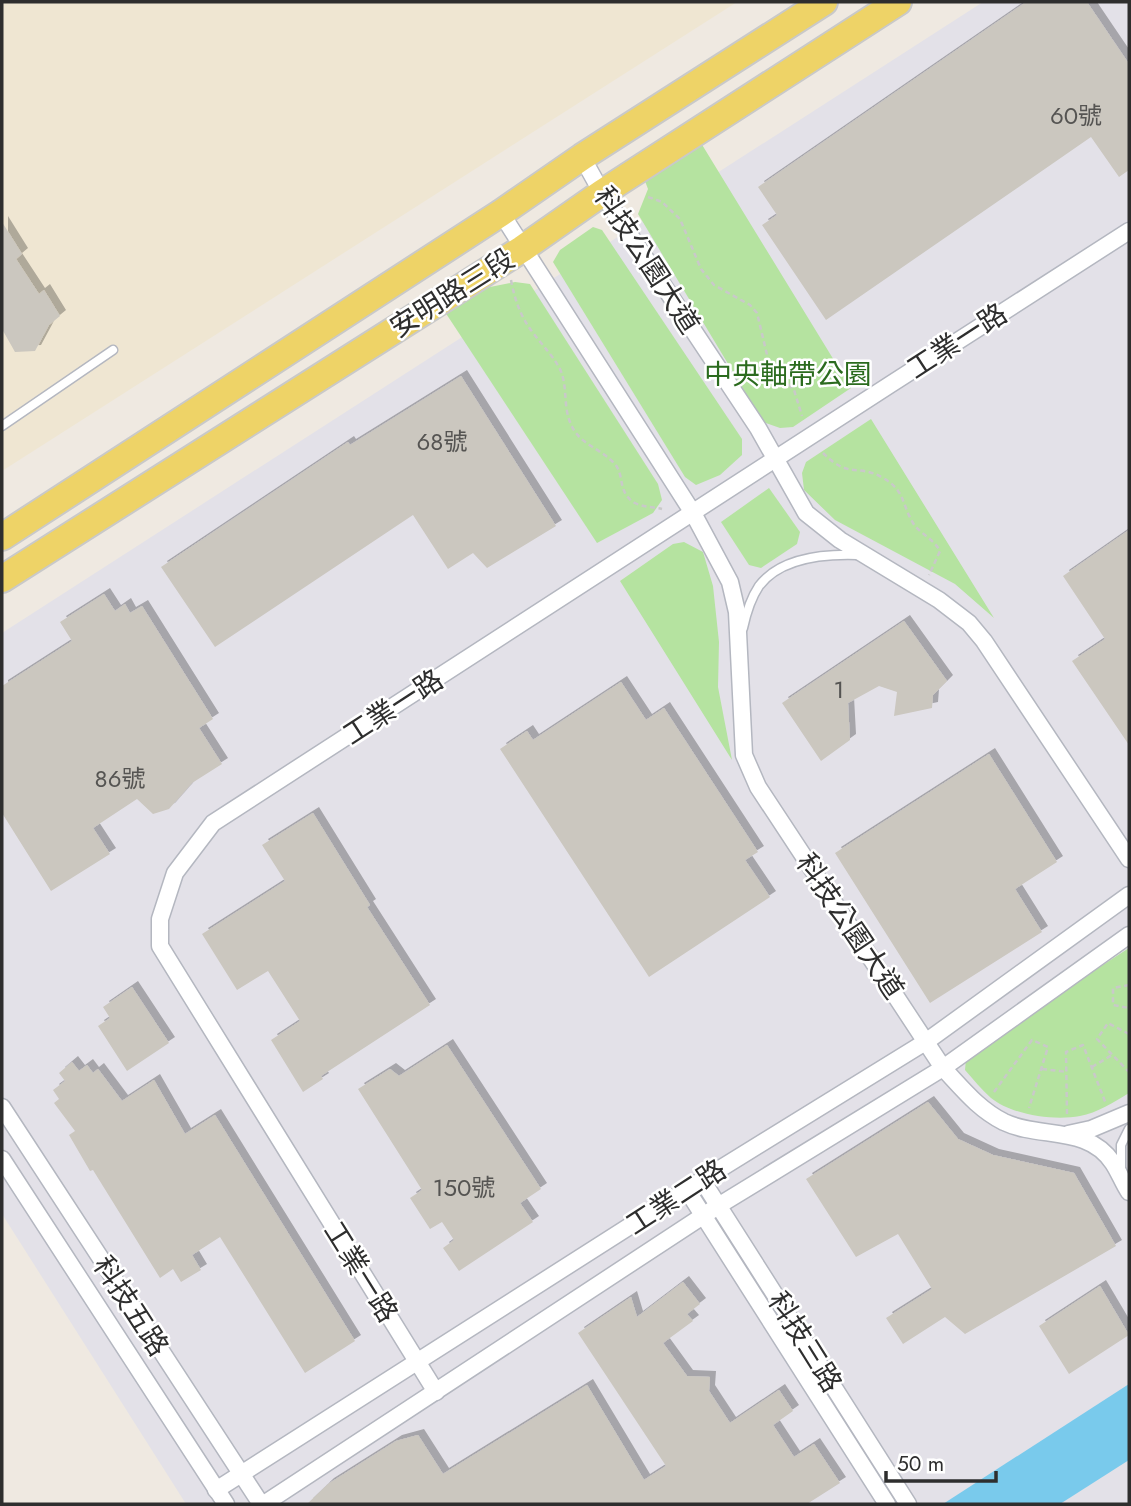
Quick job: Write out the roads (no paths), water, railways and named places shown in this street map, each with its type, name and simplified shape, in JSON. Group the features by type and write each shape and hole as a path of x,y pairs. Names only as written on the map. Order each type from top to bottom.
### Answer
{"main road":[{"name":"安明路三段","path":"2,537 582,157 824,2"},
{"name":"安明路三段","path":"2,579 522,248 602,193 898,2"}],"street":[{"name":"科技公園大道","path":"582,157 602,193 758,428 806,513 821,527 922,587 970,623 1129,859"},
{"name":"科技公園大道","path":"500,212 693,513 730,582 737,612 744,755 758,787 943,1068 985,1111 1007,1123 1091,1142 1112,1162 1127,1188"},
{"name":"工業一路","path":"436,1392 160,946 160,919 176,873 214,823 693,513 774,457 1129,231"},
{"name":"工業二路","path":"216,1490 687,1190 927,1041 1129,895"},
{"name":"工業二路","path":"263,1504 718,1206 943,1068 1129,934"},
{"name":"科技五路","path":"2,1107 241,1475 263,1504"},
{"name":"科技公園大道","path":"1066,1135 1091,1129 1129,1113"},
{"name":"科技五路","path":"2,1159 226,1504"},
{"name":"科技三路","path":"702,1181 908,1504"},
{"name":"科技三路","path":"687,1190 887,1504"}],"lane":[{"path":"2,426 113,350"},
{"name":"科技公園大道","path":"739,642 752,599 760,585 773,574 792,564 831,554 867,556"},
{"name":"科技公園大道","path":"1127,1188 1120,1161 1121,1144 1129,1129"}],"water":[{"path":"1129,1384 1129,1460 1060,1504 943,1504"}],"park label":[{"name":"中央軸帶公園","path":"788,374"}]}
